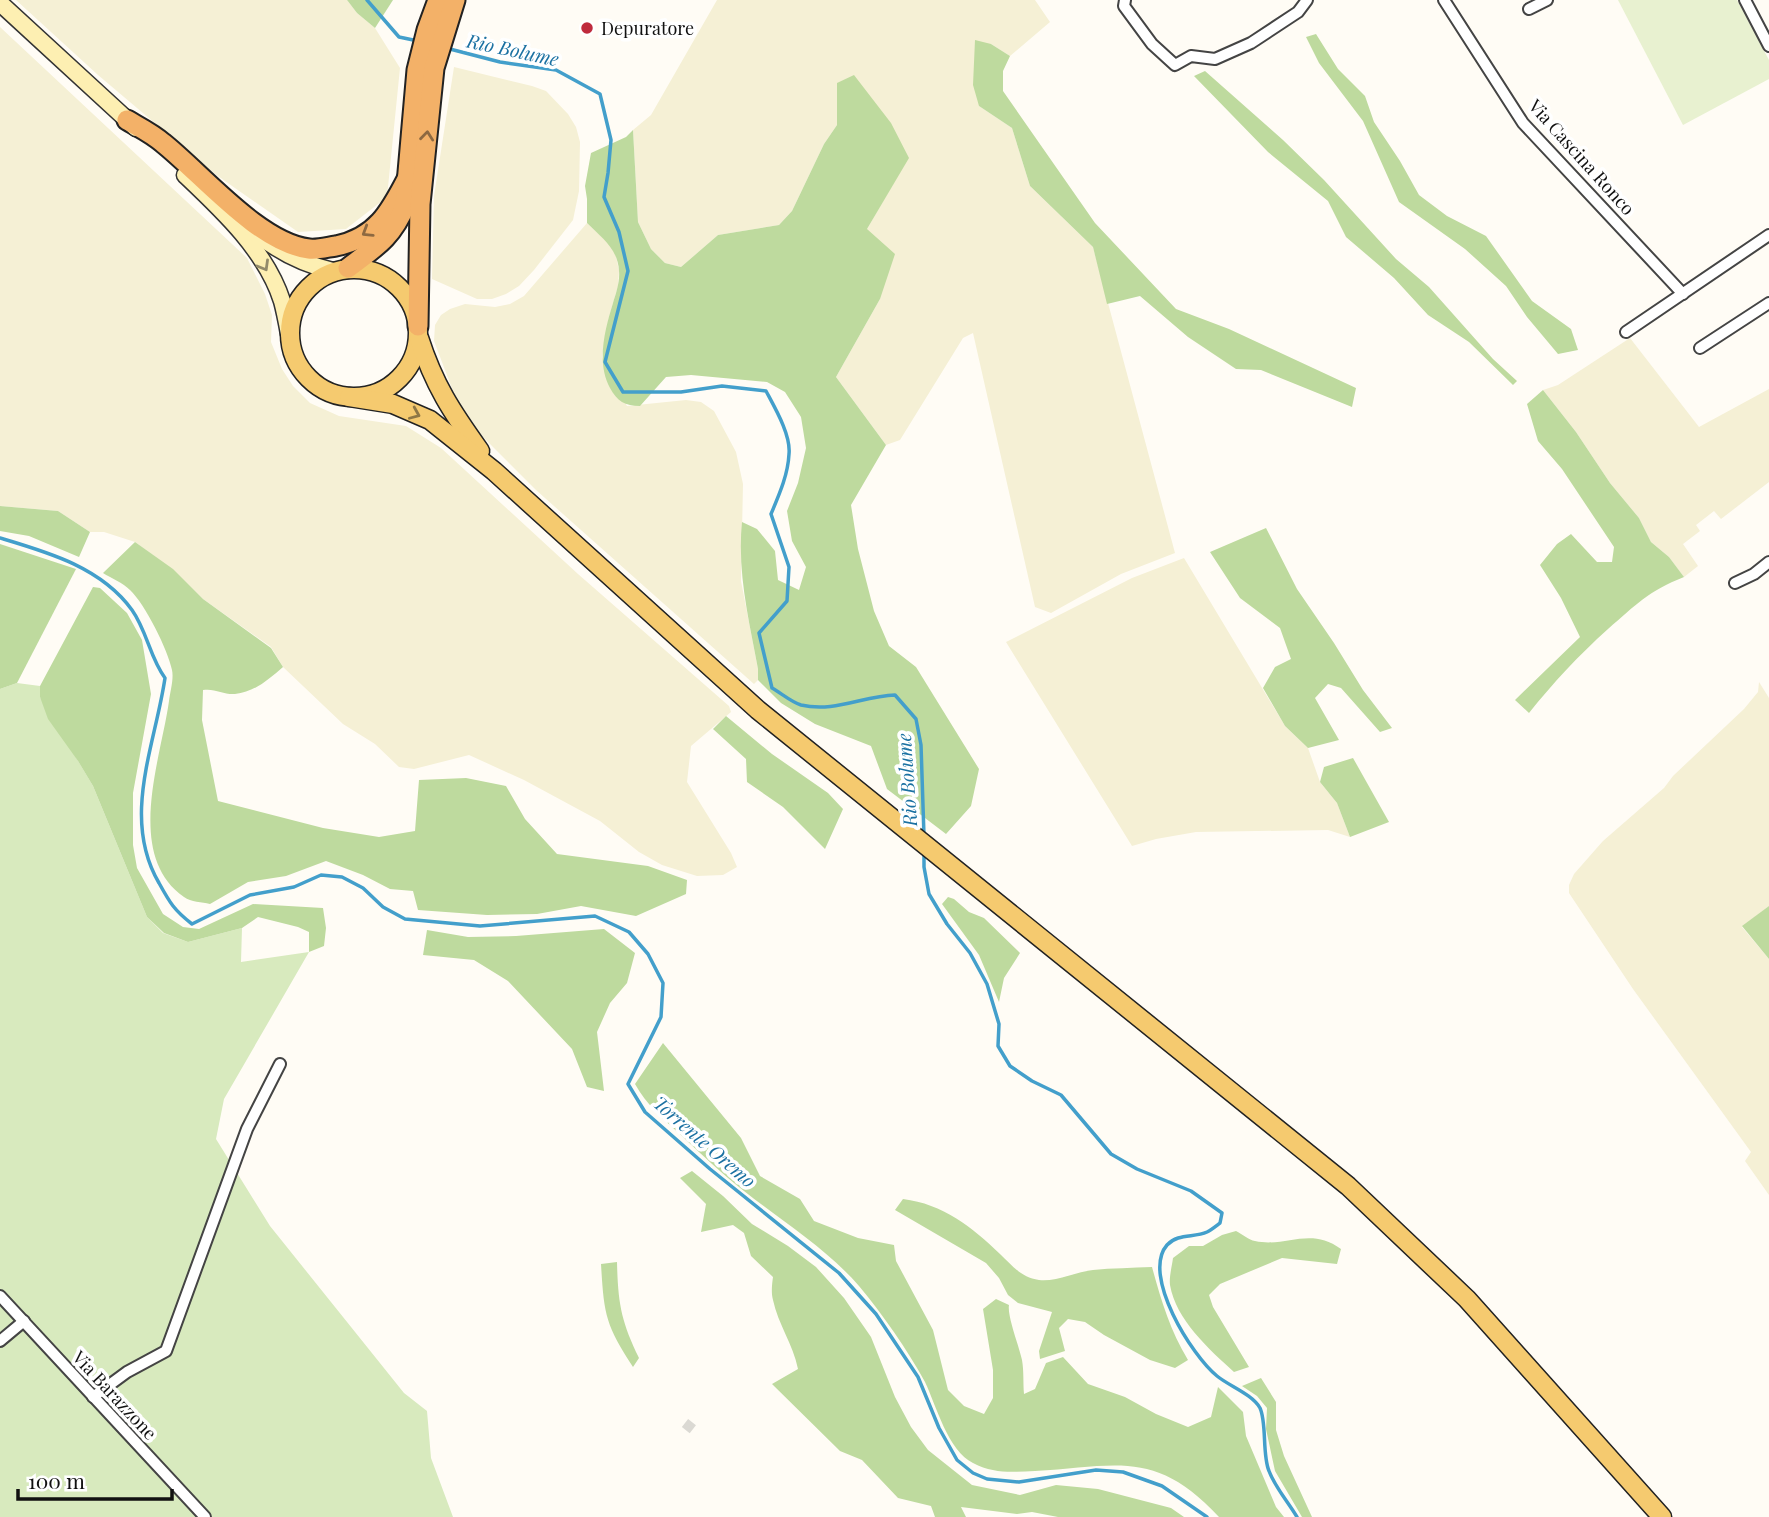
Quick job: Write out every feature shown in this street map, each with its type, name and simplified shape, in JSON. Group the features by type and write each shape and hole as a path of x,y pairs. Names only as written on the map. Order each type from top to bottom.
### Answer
{"highway":[{"path":"340,270 386,239 398,223 405,206 425,69 436,31 438,0"},
{"path":"436,31 455,0"},
{"path":"418,331 425,69"},
{"path":"127,120 161,141 254,223 280,240 310,249 342,244 370,231 391,211 407,179"}],"main road":[{"path":"0,3 188,177 232,222 262,261 281,299 291,349 297,364 307,377 326,391 393,404 430,420 494,471 758,710 1348,1186 1467,1299 1662,1517"},
{"path":"188,177 273,248 309,265 340,270 365,269 381,274 395,283 407,295 414,310 429,370 448,407 494,471"},
{"path":"289,334 291,317 306,289 318,279 340,270"},
{"path":"349,397 374,393 396,381 411,361 418,331"}],"street":[{"path":"1125,0 1124,6 1152,44 1175,65 1191,56 1215,59 1251,43 1298,12 1307,0"},
{"name":"Via Cascina Ronco","path":"1444,0 1523,123 1683,293"},
{"path":"1530,9 1547,0"},
{"path":"1745,0 1769,46"},
{"path":"1626,332 1769,235"},
{"path":"1700,348 1769,303"},
{"path":"1735,583 1754,574 1769,562"},
{"path":"93,1397 127,1372 166,1350 247,1129 280,1064"},
{"name":"Via Barazzone","path":"0,1296 205,1517"},
{"path":"0,1341 24,1321"}],"shaded area":[{"path":"16,0 347,0 357,13 375,28 400,68 387,197 346,229 298,232 215,174 98,75"},
{"path":"717,0 1035,0 1050,22 1010,56 991,44 979,106 1012,128 1030,186 1093,247 1175,553 1121,574 1051,613 1035,607 973,333 963,338 900,440 886,445 836,377 880,299 867,229 908,158 838,117 837,125 824,144 792,211 779,225 718,235 681,267 665,263 651,249 638,222 633,130 651,115"},
{"path":"0,27 247,258 272,315 271,342 282,369 293,386 310,403 339,416 406,426 441,448 578,574 729,706 731,712 691,746 687,782 737,867 723,875 697,876 662,865 639,852 600,821 524,780 469,755 414,769 399,767 375,744 343,724 283,667 271,647 203,599 172,569 135,542 104,532 90,532 58,511 0,506"},
{"path":"454,67 546,91 568,114 576,127 580,142 579,191 573,220 519,286 492,299 477,299 432,279 434,196"},
{"path":"587,223 613,247 616,256 618,286 602,357 627,406 686,400 701,402 714,411 736,452 743,484 741,581 758,669 758,680 754,684 536,490 479,433 456,399 434,341 435,325 441,315 450,309 465,304 495,307 510,304 524,296"},
{"path":"1630,338 1699,427 1769,389 1769,482 1721,519 1714,511 1696,525 1700,531 1683,544 1698,566 1684,577 1669,557 1651,542 1639,518 1610,483 1576,432 1543,390 1558,385"},
{"path":"1184,558 1285,726 1308,748 1320,782 1337,803 1350,837 1328,830 1196,832 1132,846 1006,642 1132,578"},
{"path":"1759,682 1769,698 1769,906 1742,927 1769,959 1769,1195 1745,1161 1751,1152 1633,989 1569,893 1574,874 1603,841 1664,788 1673,776 1744,709 1758,692"}],"green space":[{"path":"347,0 393,0 375,28 357,13"},
{"path":"1618,0 1737,0 1769,60 1769,79 1683,125"},
{"path":"1316,34 1338,69 1365,96 1374,122 1419,195 1447,216 1486,236 1532,301 1571,329 1578,350 1558,354 1527,317 1506,286 1465,249 1399,202 1363,121 1319,63 1306,37"},
{"path":"975,40 991,44 1010,56 1003,71 1003,91 1095,223 1176,309 1229,329 1356,388 1352,407 1261,370 1236,369 1188,337 1140,296 1107,304 1093,247 1030,186 1012,128 979,106 973,85"},
{"path":"1205,71 1283,140 1324,180 1396,259 1429,287 1493,359 1517,381 1513,385 1469,342 1428,315 1394,278 1346,237 1328,201 1268,152 1194,76"},
{"path":"854,75 891,123 909,158 867,229 895,254 880,299 836,377 886,445 851,505 858,549 874,611 889,646 916,667 979,769 971,806 946,834 887,789 871,746 815,724 781,703 758,680 742,578 742,522 757,529 775,551 778,580 799,590 806,567 792,541 787,511 798,483 806,448 801,417 785,392 767,382 691,375 666,377 640,406 635,406 622,402 616,396 603,368 605,335 618,287 619,271 612,250 587,223 585,186 591,153 626,137 633,130 638,222 651,249 665,263 681,267 718,235 779,225 792,211 824,144 837,125 837,83"},
{"path":"1543,390 1576,432 1610,483 1639,518 1651,542 1669,557 1684,577 1652,593 1608,629 1529,713 1515,700 1580,637 1561,598 1540,565 1557,544 1571,534 1597,562 1612,562 1614,547 1562,469 1538,441 1527,404"},
{"path":"0,506 58,511 90,532 79,557 29,536 0,531"},
{"path":"1266,528 1297,589 1363,690 1392,728 1380,732 1341,688 1328,684 1315,698 1339,740 1308,748 1285,726 1263,688 1275,667 1291,659 1280,628 1240,598 1210,552"},
{"path":"135,542 173,569 203,599 271,648 283,667 249,691 231,694 203,690 202,720 218,801 323,828 379,837 415,831 419,780 466,778 506,786 525,819 557,854 648,866 687,880 686,894 636,916 581,906 537,914 487,915 418,910 413,891 390,889 326,861 286,876 248,882 210,904 184,897 166,879 155,857 151,832 154,777 173,677 170,661 149,616 136,597 127,587 103,573"},
{"path":"0,544 76,569 17,683 0,689"},
{"path":"93,587 100,588 127,613 142,640 151,694 133,793 133,845 137,868 163,914 183,927 199,929 253,904 323,908 326,928 324,946 309,952 309,932 258,917 242,928 188,942 164,933 147,917 93,786 48,719 40,697 40,686"},
{"path":"17,683 40,686 40,697 93,786 147,917 163,933 188,942 242,928 241,962 309,952 224,1099 216,1139 270,1226 404,1393 427,1411 431,1458 453,1517 0,1517 0,689"},
{"path":"726,716 772,754 828,793 843,809 825,849 783,807 747,782 746,759 713,729"},
{"path":"1353,758 1389,822 1350,837 1337,803 1320,782 1324,767"},
{"path":"948,897 969,912 984,918 1020,953 1004,978 999,1002 979,955 942,904"},
{"path":"1769,906 1769,959 1742,926"},
{"path":"604,929 635,953 627,983 610,1003 597,1032 604,1091 587,1087 572,1049 508,981 474,960 423,955 427,930 468,937"},
{"path":"663,1043 741,1138 760,1176 800,1199 814,1221 858,1238 894,1245 896,1261 933,1330 948,1390 964,1406 984,1414 993,1398 993,1370 983,1309 996,1299 1009,1305 1011,1324 1022,1360 1024,1394 1035,1389 1046,1363 1063,1357 1088,1384 1125,1397 1188,1427 1211,1417 1218,1387 1243,1412 1246,1436 1276,1507 1284,1517 1219,1517 1175,1480 1155,1471 1134,1467 1113,1465 1003,1472 981,1467 964,1457 950,1438 925,1382 910,1357 859,1286 819,1248 720,1171 644,1098 635,1084"},
{"path":"692,1171 752,1224 816,1267 844,1298 871,1337 895,1397 911,1427 928,1450 972,1485 1020,1495 1056,1485 1098,1489 1171,1508 1184,1517 1058,1517 1032,1512 1017,1514 961,1507 966,1517 935,1517 931,1506 898,1498 862,1460 840,1451 772,1384 798,1369 775,1309 773,1277 751,1256 744,1233 733,1225 701,1232 706,1204 680,1178"},
{"path":"903,1199 931,1206 956,1218 1017,1270 1032,1279 1046,1280 1093,1270 1152,1267 1167,1315 1188,1360 1175,1368 1150,1360 1085,1322 1068,1319 1059,1328 1065,1351 1040,1359 1039,1351 1052,1312 1018,1303 1008,1295 999,1278 986,1263 895,1210"},
{"path":"1236,1231 1255,1241 1319,1239 1341,1249 1337,1264 1282,1258 1220,1284 1209,1295 1213,1307 1249,1367 1234,1372 1204,1344 1186,1322 1173,1298 1170,1282 1173,1258 1189,1246 1203,1246 1222,1235"},
{"path":"617,1262 622,1312 639,1358 633,1367 611,1329 603,1295 601,1264"},
{"path":"1261,1378 1276,1402 1276,1430 1284,1456 1312,1517 1302,1517 1275,1471 1266,1429 1267,1408 1257,1396 1242,1386"}],"waterway":[{"name":"Rio Bolume","path":"367,0 399,37 418,41"},
{"name":"Rio Bolume","path":"446,48 500,62 556,70 600,94 611,140 604,197 619,232 628,271 605,362 623,392 681,392 722,386 766,391 782,422 789,447 785,477 771,514 789,567 787,601 759,633 772,688 797,704 813,707 837,706 895,695 916,719 921,745 924,836"},
{"name":"Torrente Oremo","path":"0,538 36,549 89,572 119,595 132,610 141,627 165,678 144,782 142,833 148,858 159,883 173,906 192,924 250,895 294,887 321,875 342,877 363,888 383,907 405,919 480,926 595,916 629,932 648,954 663,983 661,1017 628,1084 645,1112 710,1169 839,1273 876,1314 918,1377 939,1428 957,1460 973,1473 987,1479 1019,1482 1096,1470 1123,1472 1162,1486 1207,1517"},
{"name":"Rio Bolume","path":"924,851 929,894 947,924 970,953 987,984 999,1024 998,1046 1010,1066 1032,1081 1061,1095 1111,1154 1137,1169 1191,1191 1222,1213 1220,1223 1209,1231 1171,1241 1161,1258 1160,1275 1173,1314 1195,1351 1217,1376 1252,1398 1260,1408 1269,1471 1297,1517"}],"tunnel":[{"path":"685,1423 695,1431"}],"place":[{"name":"Depuratore","path":"587,28"}]}
